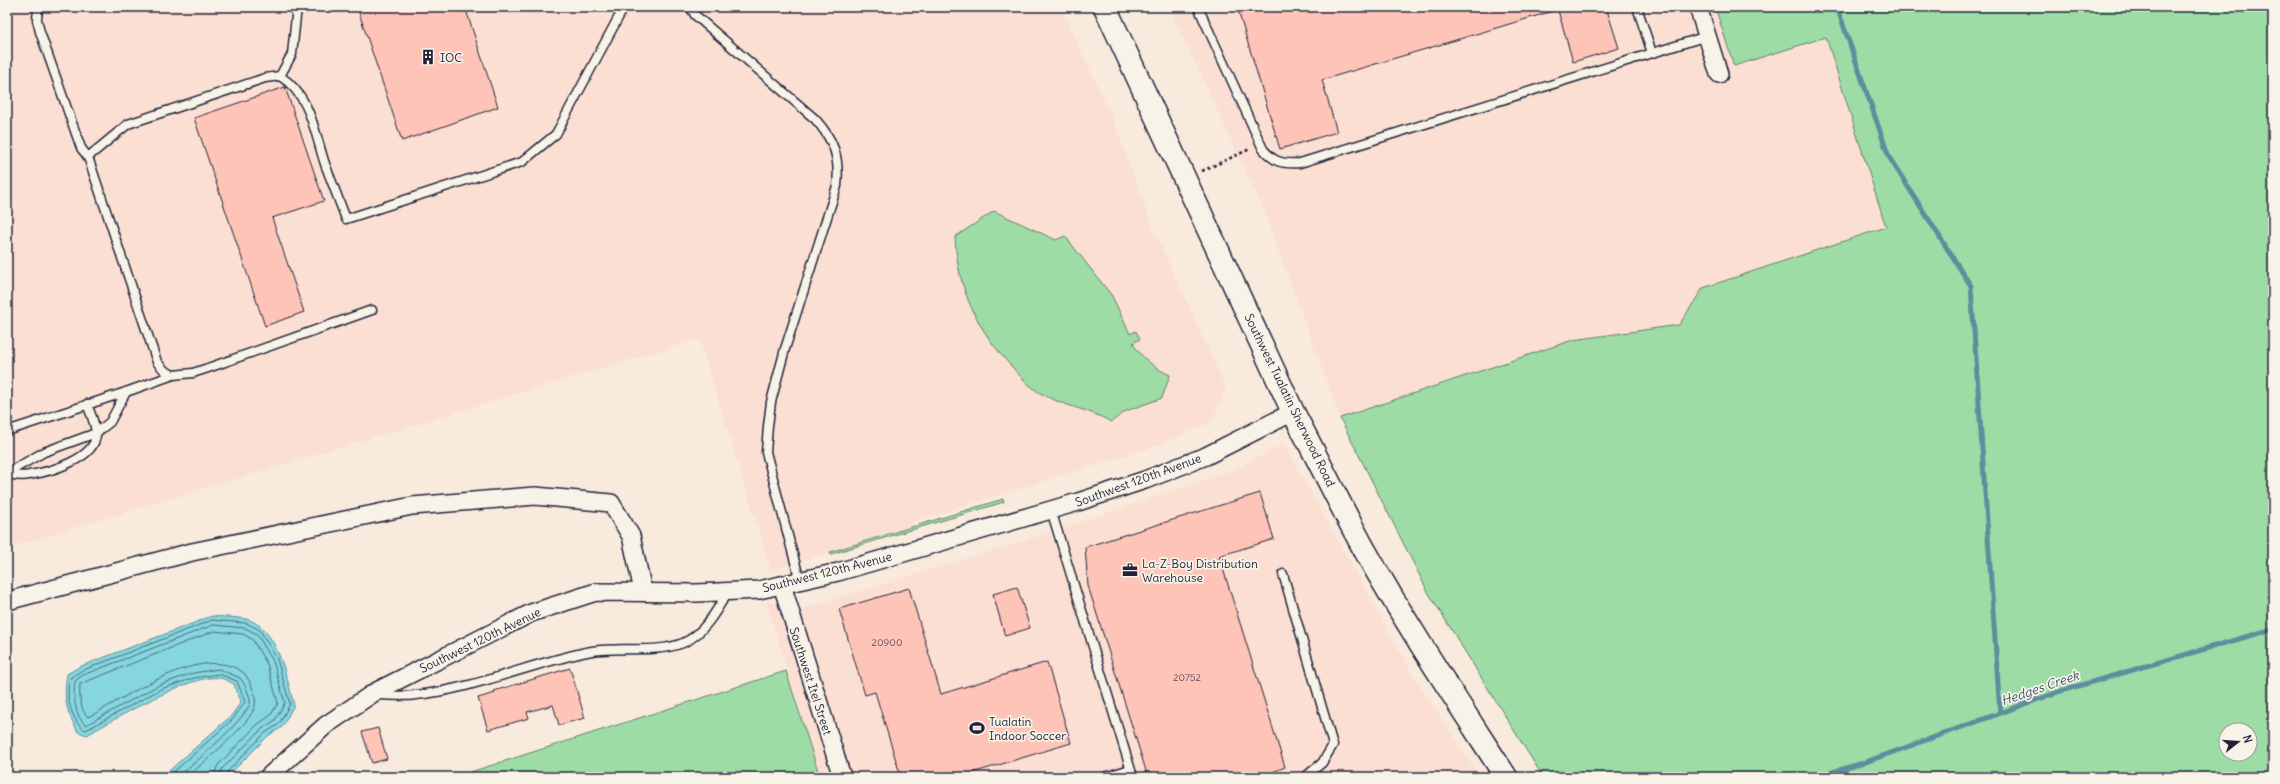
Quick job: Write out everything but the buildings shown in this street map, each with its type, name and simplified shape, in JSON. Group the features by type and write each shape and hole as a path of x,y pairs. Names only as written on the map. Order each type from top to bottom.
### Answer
{"highway":[{"name":"Southwest Tualatin Sherwood Road","path":"1105,7 1293,412 1364,548 1438,672 1506,777"}],"street":[{"path":"1698,7 1719,74"},
{"name":"Southwest 120th Avenue","path":"268,777 326,725 370,695 531,613 596,592 759,590 838,572 1051,510 1145,480 1206,456 1293,412"},
{"path":"7,601 192,552 412,506 536,496 611,503 631,536 643,591"},
{"name":"Southwest Itel Street","path":"782,585 842,777"}],"lane":[{"path":"38,7 37,20 40,32 81,148 88,157 157,362 164,370 173,375"},
{"path":"280,76 292,54 297,7"},
{"path":"88,157 128,124 265,78 280,76 292,84 303,98 311,115 325,163 346,219 500,170 527,158 556,134 624,7"},
{"path":"690,7 695,15 815,119 828,133 839,168 837,186 785,349 771,402 768,426 766,452 800,581"},
{"path":"1198,7 1261,145 1272,159 1286,164 1300,163 1707,36"},
{"path":"1637,7 1652,53"},
{"path":"7,431 173,375 193,373 372,310"},
{"path":"7,474 44,452 96,433 110,422 126,392"},
{"path":"7,474 27,476 77,460 93,445 96,433 87,404"},
{"path":"1051,510 1132,773 1105,777"},
{"path":"1283,574 1333,745 1322,763 1305,777"},
{"path":"370,695 416,696 457,687 594,651 669,646 683,643 698,633 716,613 728,591"}],"path":[{"path":"1185,179 1241,152 1261,145"}],"shaded area":[{"path":"7,7 1061,7 1114,121 1152,226 1226,388 1212,422 1154,447 912,522 914,527 771,570 699,339 7,548"},
{"path":"1169,7 1715,7 1734,66 1826,37 1886,227 1703,288 1679,325 1573,340 1340,418 1263,208"},
{"path":"1284,444 1415,678 1480,777 820,777 766,601 798,610 1036,537 1235,469"}],"green space":[{"path":"1715,7 2273,7 2273,777 1543,777 1428,592 1340,418 1573,340 1679,325 1703,288 1886,227 1826,37 1734,66"},
{"path":"994,211 1056,240 1065,236 1112,296 1130,334 1136,331 1140,339 1133,343 1136,348 1149,362 1170,375 1162,398 1126,411 1111,422 1040,393 1029,385 1016,371 989,339 980,324 965,292 957,256 955,237"},
{"path":"1003,499 1004,502 831,554 830,552"},
{"path":"786,671 820,777 455,777"}],"water":[{"path":"212,616 246,619 257,624 266,632 273,642 284,668 294,705 282,727 268,736 227,777 162,777 231,716 241,702 234,684 222,678 208,678 191,682 133,709 87,735 78,732 66,704 65,691 67,674 79,667"}],"waterway":[{"path":"1837,7 1889,157 1971,286 2000,713"},
{"name":"Hedges Creek","path":"1816,777 1863,763 2061,691 2273,629"}],"place":[{"name":"IOC","path":"428,57"},
{"name":"La-Z-Boy Distribution Warehouse","path":"1130,570"},
{"name":"Tualatin Indoor Soccer","path":"977,728"}]}
